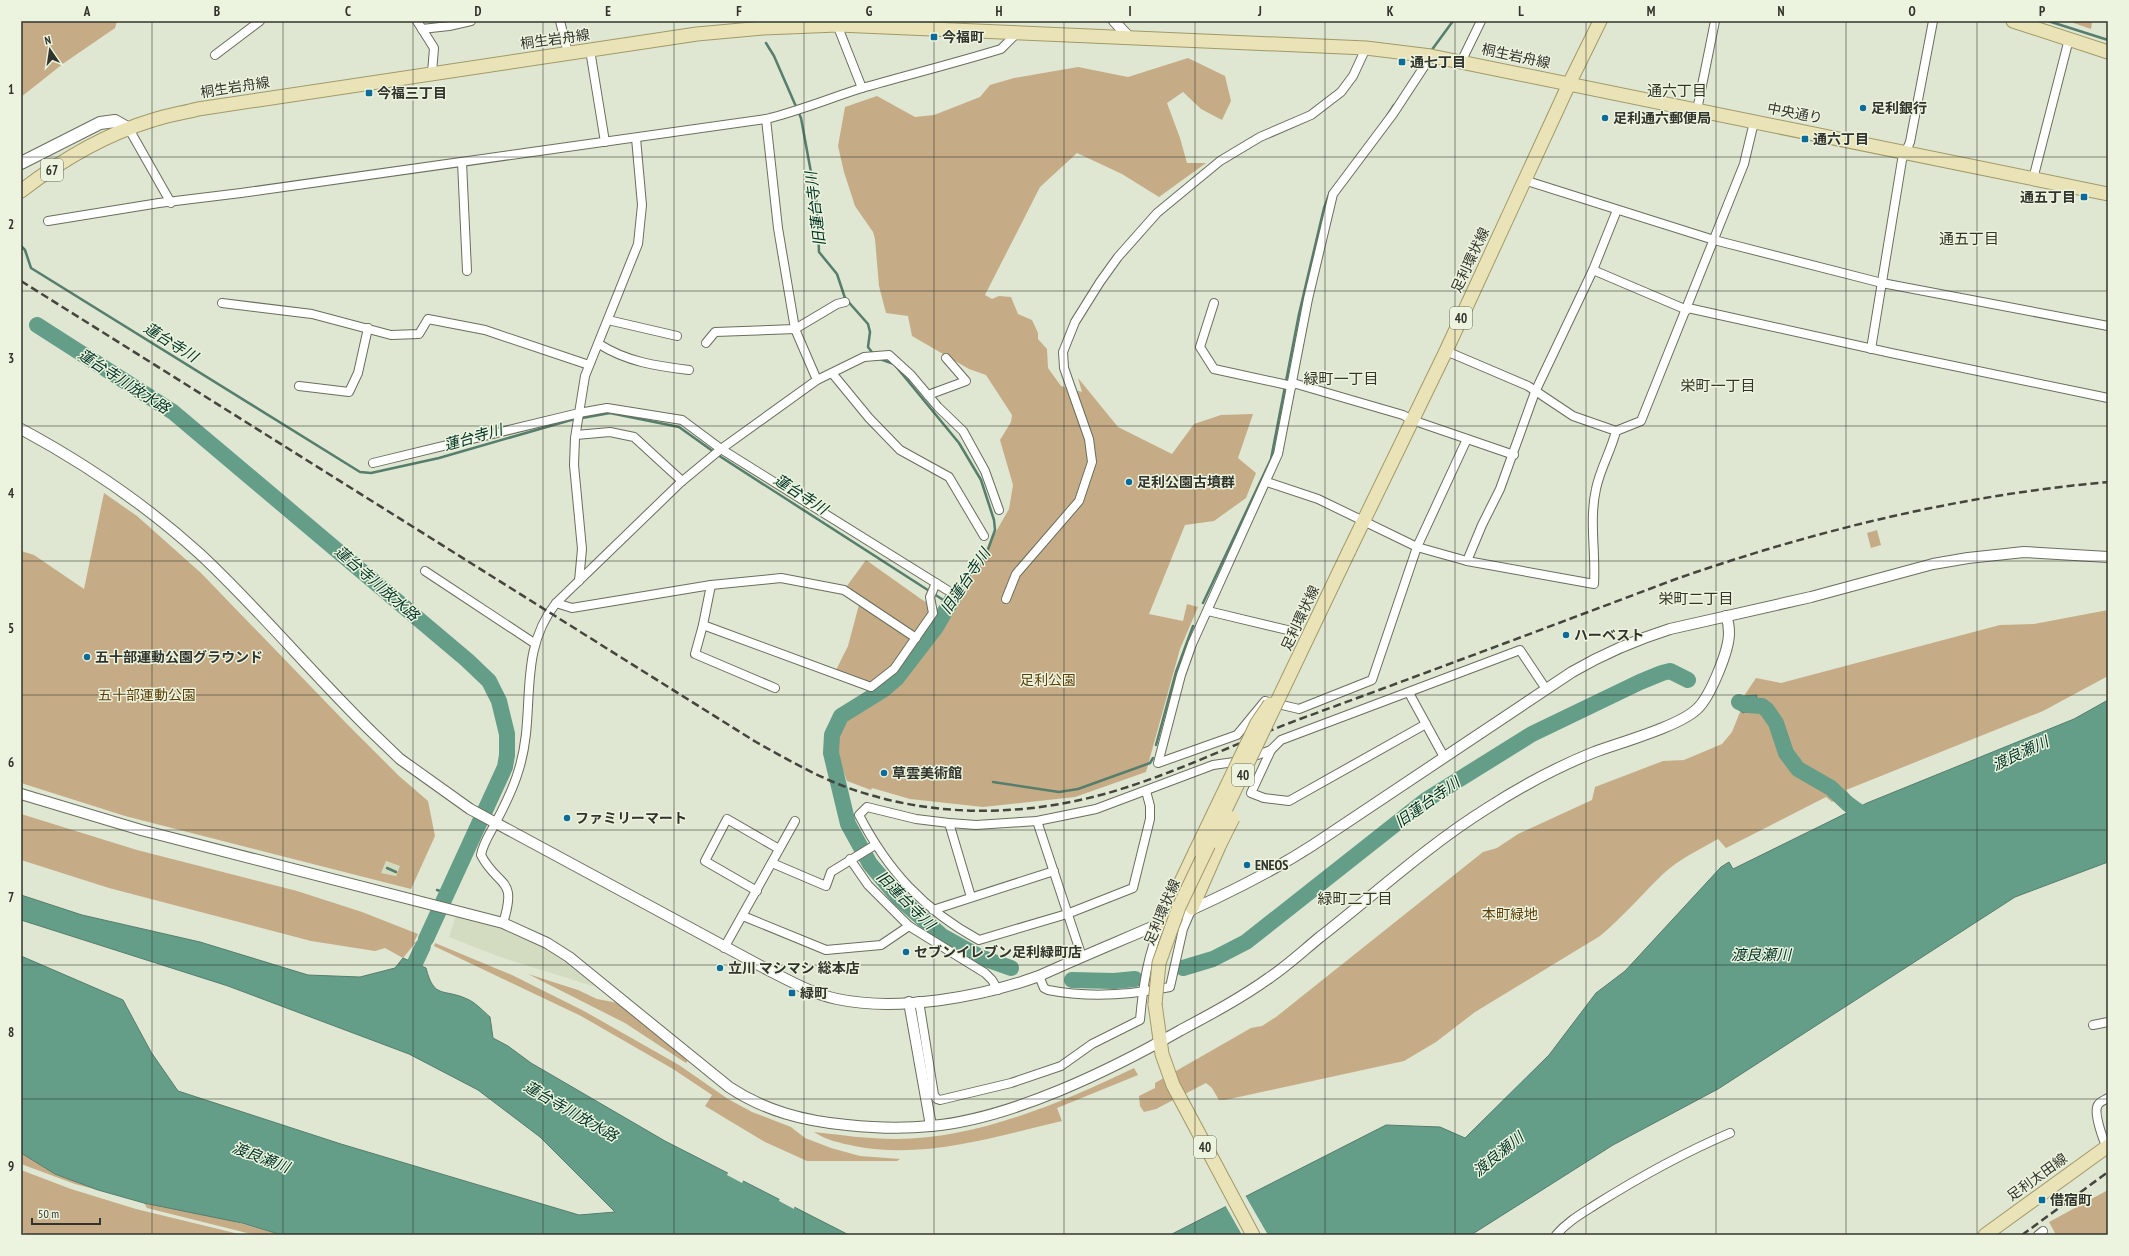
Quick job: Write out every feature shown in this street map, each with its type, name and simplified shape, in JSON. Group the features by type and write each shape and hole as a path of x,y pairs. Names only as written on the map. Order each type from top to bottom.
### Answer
{"main road":[{"name":"足利環状線","path":"1254,1235 1183,1106 1163,1057 1155,1004 1159,963 1170,929 1349,551 1446,351 1524,180 1600,21"},
{"path":"2013,21 2069,38 2108,52"},
{"name":"桐生岩舟線","path":"21,191 63,162 129,129 154,120 228,103 732,30 837,23 1017,33 1366,48 1431,56 1569,84"},
{"name":"中央通り","path":"1569,84 2108,194"},
{"path":"21,163 100,123 115,121 129,129"},
{"path":"1162,922 1257,723 1270,703 1284,689 1286,696 1280,718 1220,844 1192,908"},
{"name":"足利太田線","path":"1985,1235 2108,1147"}],"street":[{"path":"215,55 260,21"},
{"path":"417,21 434,48 432,73"},
{"path":"422,29 449,26 471,21"},
{"path":"560,21 568,53"},
{"path":"1114,21 1130,38"},
{"path":"1461,62 1481,21"},
{"path":"1697,110 1715,21"},
{"path":"1871,349 1902,160 1910,142 1933,21"},
{"path":"837,23 862,88"},
{"path":"48,221 171,202 636,138 766,118 790,113 862,88 1001,49 1017,33"},
{"path":"2033,179 2069,38"},
{"path":"1006,599 1016,574 1080,501 1092,462 1089,440 1064,368 1063,352 1075,322 1100,282 1118,256 1157,213 1220,161 1260,137 1311,115 1341,92 1354,76 1366,48"},
{"path":"590,50 605,142"},
{"path":"1431,56 1393,114 1333,194 1289,385 1278,454 1267,482 1192,644 1181,675 1158,763 1237,735 1265,701 1299,709 1372,680 1417,547 1467,439"},
{"path":"766,118 778,228 795,329 818,380"},
{"path":"1446,351 1528,386 1573,416 1616,431 1641,421 1744,164 1754,122"},
{"path":"129,129 171,202"},
{"path":"579,581 582,549 574,465 576,435 585,376 638,244 642,205 636,138"},
{"path":"462,162 467,271"},
{"path":"1524,180 1714,240 1882,283 2108,326"},
{"path":"1467,561 1514,455 1535,392 1593,270 1617,210"},
{"path":"1593,270 1687,309 2108,398"},
{"path":"706,343 715,332 795,329 837,304 845,302"},
{"path":"222,303 312,314 391,335 419,334 428,319 458,324 485,330 589,365"},
{"path":"1214,303 1200,347 1214,369 1289,385 1403,415 1412,420 1514,455"},
{"path":"608,320 677,336"},
{"path":"299,386 349,392 358,373 368,328"},
{"path":"599,344 624,357 638,361 690,370"},
{"path":"504,923 509,904 509,893 504,881 485,862 481,855 492,822 519,770 526,744 529,681 534,643 544,619 556,603 682,481 721,449 818,380 864,357 889,356 911,375 963,431 985,471 999,510"},
{"path":"928,395 966,380 946,358"},
{"path":"832,373 869,418 900,450 949,477 984,536"},
{"path":"373,463 579,413 607,408 682,420 721,449 947,590"},
{"path":"21,429 96,473 129,496 179,536 225,579 400,759 470,809 724,948 816,993 866,1003 914,1002 963,997 998,990 1039,976 1243,886 1280,866 1546,689 1591,661 1620,646 1670,629 1811,596 1933,564 1968,558 2024,552 2108,557"},
{"path":"1267,482 1318,499 1417,547 1467,561 1594,584 1595,490 1601,468 1616,431"},
{"path":"576,435 610,432 634,437 682,481"},
{"path":"424,571 534,643"},
{"path":"556,603 572,608 711,585 781,578 844,590 916,638"},
{"path":"704,624 871,687 894,669 933,613 930,597 936,583"},
{"path":"711,585 704,624 695,654 775,688"},
{"path":"1208,611 1300,633"},
{"path":"21,794 134,828 351,885 504,923 541,940 569,957 729,1087 758,1104 813,1122 882,1128 931,1126 976,1118 1030,1101 1098,1072 1160,1042 1229,1004 1269,978 1430,848 1516,790 1591,753 1666,725 1692,713 1709,694 1727,646 1729,630 1726,616"},
{"path":"1426,724 1289,801 1264,798 1251,793 1271,750 1281,740 1520,650 1546,689"},
{"path":"1409,693 1444,757"},
{"path":"1146,791 1150,806 1150,819 1133,888 1067,914 979,940 954,927 922,901 872,847 859,815 867,807 916,819 949,823 976,825 1037,821 1096,809 1213,765 1241,761 1271,750"},
{"path":"757,891 705,861 727,819 779,849"},
{"path":"724,948 795,821"},
{"path":"1037,821 1082,957"},
{"path":"949,823 971,897"},
{"path":"772,863 826,886 831,872 872,847"},
{"path":"852,858 868,885 909,926 985,973 992,980 998,990"},
{"path":"933,910 1054,870"},
{"path":"1039,976 1044,988 1062,993 1115,994 1142,992 1170,987 1183,929 1192,908"},
{"path":"743,916 826,950 881,945 909,926"},
{"path":"914,1002 934,1095 940,1100 1011,1083 1061,1066 1092,1044 1140,1020 1142,992 1153,943 1162,922"},
{"path":"914,1002 931,1126"},
{"path":"2093,1025 2108,1022"},
{"path":"2108,1098 2098,1103 2096,1108 2101,1134 2108,1147"},
{"path":"1556,1235 1571,1221 1612,1195 1660,1167 1730,1133"}],"shaded area":[{"path":"386,861 400,866 396,876 380,873"},
{"path":"456,916 488,923 533,941 555,955 595,985 593,986 500,957 449,937"}],"green space":[{"path":"21,21 117,21 115,28 64,63 21,97"},
{"path":"2068,21 2088,21 2092,23 2091,29"},
{"name":"足利公園","path":"1188,58 1225,76 1231,101 1222,120 1201,109 1183,92 1167,103 1180,138 1187,163 1206,163 1159,197 1122,174 1077,153 1040,187 985,295 992,299 999,296 1011,297 1018,314 1032,320 1038,333 1038,339 1047,349 1048,368 1061,386 1082,392 1078,378 1118,427 1172,454 1194,424 1221,415 1253,414 1238,458 1256,473 1246,498 1214,521 1185,525 1149,614 1183,621 1187,604 1198,607 1180,649 1146,772 1075,797 983,807 910,799 872,788 871,790 847,781 839,759 838,739 848,717 891,689 834,674 848,646 860,601 844,590 866,560 921,599 948,615 1009,509 1013,485 1000,440 1011,422 1012,415 986,375 969,369 912,336 908,316 886,313 879,286 875,239 873,232 855,206 844,172 838,146 845,107 877,96 915,117 934,115 980,97 990,85 1014,78 1078,67 1128,77"},
{"name":"五十部運動公園","path":"104,493 137,516 201,573 347,724 399,776 428,801 435,836 411,889 125,816 21,783 21,551 34,555 84,589","holes":["386,861 400,866 396,876 381,873"]},
{"path":"1877,530 1881,545 1871,548 1867,533"},
{"name":"本町緑地","path":"2108,610 2108,676 2043,711 1846,790 1849,794 1832,802 1826,797 1726,848 1718,839 1689,855 1669,869 1600,936 1475,1012 1436,1042 1404,1061 1225,1100 1219,1100 1212,1088 1206,1083 1156,1109 1144,1112 1140,1106 1139,1096 1155,1088 1155,1083 1251,1028 1262,1026 1276,1017 1483,852 1497,848 1518,834 1592,800 1595,787 1663,761 1684,760 1722,744 1732,732 1740,712 1743,713 1748,710 1757,695 1744,696 1756,678 1781,683 2000,625 2034,624"},
{"path":"21,814 137,850 297,891 362,912 418,934 414,942 416,942 403,958 385,948 375,951 311,941 109,888 21,860"},
{"path":"435,943 512,975 584,1011 679,1065 728,1099 752,1112 791,1127 805,1138 831,1148 860,1156 900,1159 897,1161 807,1161 765,1142 705,1106 712,1095 673,1069 581,1016 434,946"},
{"path":"528,974 578,990 597,999 618,1003 688,1060 686,1063 625,1023"},
{"path":"1134,1068 1138,1075 1057,1108 1062,1121 985,1140 933,1148 880,1150 838,1142 814,1132 886,1139 926,1137 957,1133 988,1126 1049,1105"},
{"path":"21,1153 55,1174 98,1190 75,1184 21,1164"},
{"path":"21,1170 71,1189 136,1209 243,1235 30,1235 21,1232"},
{"path":"2108,1190 2108,1235 2056,1235 2049,1222"},
{"path":"144,1203 215,1216 282,1235 255,1235 147,1208"}],"water":[{"path":"1757,695 1755,708 1743,713 1736,708 1744,696"},
{"name":"渡良瀬川","path":"2108,700 2108,862 2015,897 1718,1089 1613,1145 1471,1235 1170,1235 1386,1125 1440,1127 1465,1138 1549,1055 1596,993 1625,971 1721,867 1729,862 1733,869 1867,803 2074,719"},
{"name":"渡良瀬川","path":"21,895 82,915 200,942 308,975 360,977 395,968 403,958 426,968 429,978 436,989 470,1000 476,1004 490,1017 493,1038 508,1046 531,1063 665,1141 849,1235 282,1235 242,1223 144,1203 98,1190 55,1174 21,1153 21,956 123,1000 151,1052 178,1091 341,1144 579,1215 615,1212 540,1137 478,1090 409,1054 228,986 21,920"}],"pier":[{"path":"729,1171 744,1179 742,1183 727,1175"},
{"path":"1245,1195 1268,1235 1242,1235 1225,1205"},
{"path":"780,1198 795,1205 794,1209 779,1201"}],"waterway":[{"path":"1431,51 1453,21"},
{"path":"2048,21 2108,40"},
{"name":"旧蓮台寺川","path":"766,43 774,56 801,118 817,205 819,252 837,274 845,298 868,324 870,332 868,347 874,355"},
{"path":"1387,116 1394,105"},
{"path":"1203,603 1271,459 1299,314 1324,208 1330,192"},
{"name":"蓮台寺川","path":"21,246 25,250 31,268 360,472 371,473 439,458 571,420 610,413 679,427 721,457 948,603"},
{"name":"蓮台寺川放水路","path":"37,325 173,412 467,660 489,681 499,701 507,734 507,755 505,767 426,939"},
{"name":"旧蓮台寺川","path":"877,358 894,364 959,443 981,480 994,520 995,530 986,555 954,596"},
{"name":"旧蓮台寺川","path":"954,596 936,627 896,679 883,690 841,716 832,735 831,753 848,824 870,864 899,898 942,936 980,957 1011,968"},
{"path":"1156,745 1176,672 1193,626"},
{"name":"旧蓮台寺川","path":"1183,968 1213,959 1246,942 1426,800 1532,734 1662,673 1670,671 1688,680"},
{"name":"旧蓮台寺川","path":"1739,702 1747,705 1762,706 1767,710 1776,723 1786,753 1798,769 1831,788 1848,804 1866,817"},
{"path":"993,782 1059,792 1078,789 1150,763 1153,758"},
{"path":"387,868 396,872"},
{"path":"437,890 447,893"},
{"name":"蓮台寺川放水路","path":"409,984 415,963 423,946"},
{"name":"旧蓮台寺川","path":"1072,980 1114,981 1135,979"}],"railway":[{"path":"21,281 756,742 810,771 838,784 867,794 897,802 957,810 988,811 1049,806 1108,793 1133,785 1181,768 1276,728 1676,579 1782,545 1835,530 1944,505 2053,488 2108,482"},
{"path":"2022,1235 2108,1172"}],"place":[{"name":"今福町","path":"934,37"},
{"name":"通七丁目","path":"1402,62"},
{"name":"今福三丁目","path":"369,93"},
{"name":"足利銀行","path":"1863,108"},
{"name":"足利通六郵便局","path":"1605,118"},
{"name":"通六丁目","path":"1805,139"},
{"name":"通五丁目","path":"2084,197"},
{"name":"足利公園古墳群","path":"1129,482"},
{"name":"ハーベスト","path":"1566,635"},
{"name":"五十部運動公園グラウンド","path":"87,657"},
{"name":"草雲美術館","path":"884,773"},
{"name":"ファミリーマート","path":"567,818"},
{"name":"ENEOS","path":"1247,865"},
{"name":"セブンイレブン足利緑町店","path":"906,952"},
{"name":"立川 マシマシ 総本店","path":"720,968"},
{"name":"緑町","path":"792,993"},
{"name":"借宿町","path":"2042,1200"}],"district":[{"name":"通六丁目","path":"1677,90"},
{"name":"通五丁目","path":"1969,238"},
{"name":"緑町一丁目","path":"1341,378"},
{"name":"栄町一丁目","path":"1718,385"},
{"name":"栄町二丁目","path":"1696,598"},
{"name":"緑町二丁目","path":"1355,898"}]}
